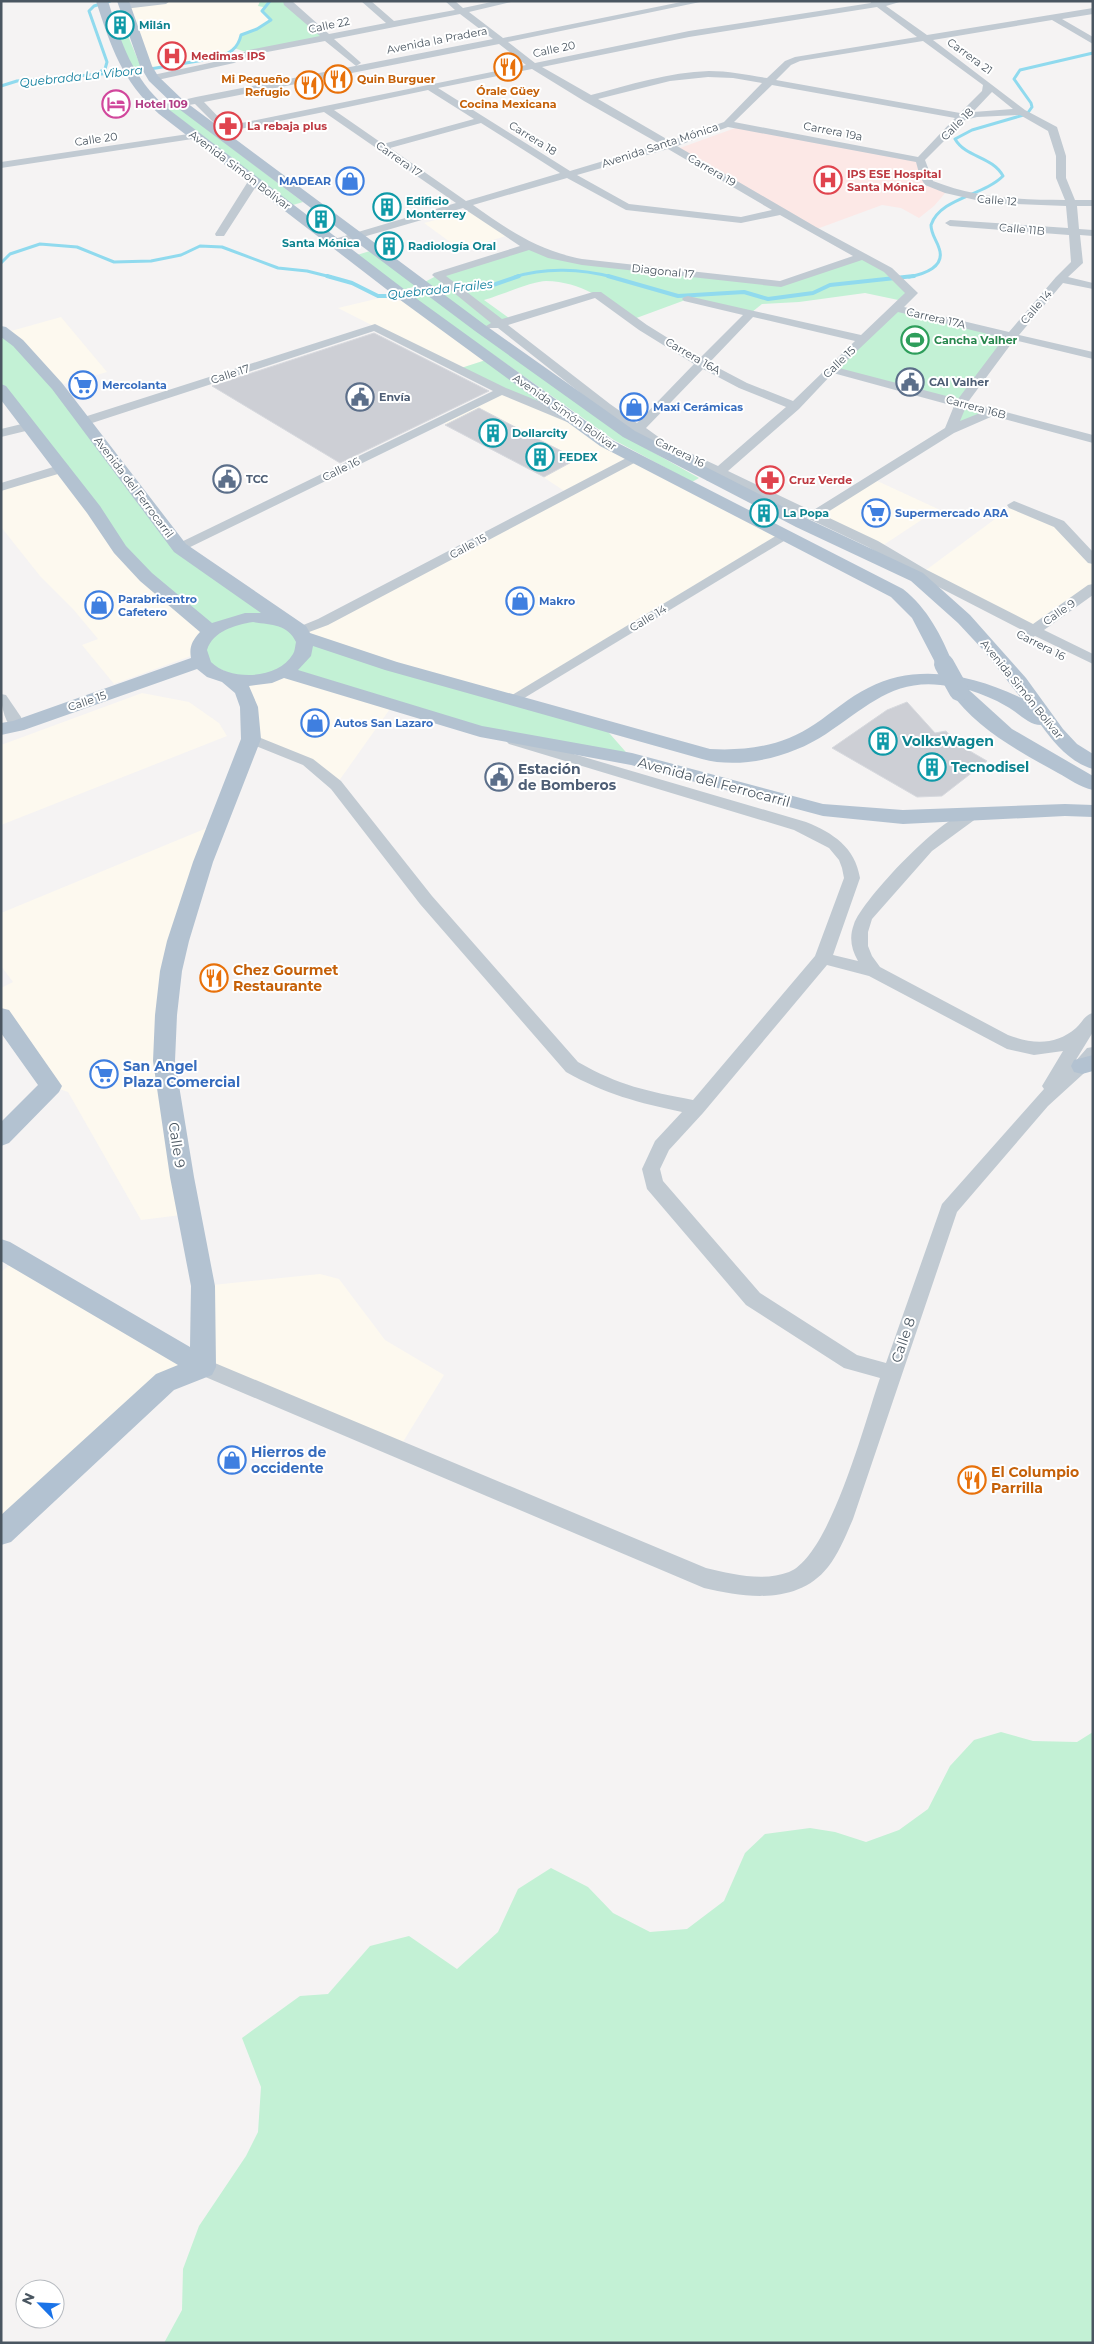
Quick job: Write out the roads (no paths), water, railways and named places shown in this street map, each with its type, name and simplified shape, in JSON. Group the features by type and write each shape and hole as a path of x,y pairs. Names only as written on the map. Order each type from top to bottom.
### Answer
{"main road":[{"name":"Avenida Simón Bolívar","path":"103,3 128,72 144,94 194,136 403,295 606,443 885,586 907,600 924,620 959,692 974,708 1002,732 1093,784"},
{"name":"Avenida Simón Bolívar","path":"124,3 150,72 176,101 220,130 480,328 629,434 716,474 920,575 991,648 1019,682 1056,733 1070,748 1093,763"},
{"name":"Avenida del Ferrocarril","path":"1,330 18,343 51,378 85,420 126,479 180,548 231,586 297,630 391,666 694,752 726,757 757,754 792,743 817,731 860,700 883,687 909,680 934,680 971,686 1007,698 1056,733"},
{"path":"4,398 30,426 63,468 120,549 146,577 210,632"},
{"path":"264,617 297,630 305,650 302,658 285,672 268,678 248,681 229,679 212,672 200,657 200,645 210,632 219,626 241,619 264,617"},
{"name":"Calle 15","path":"8,725 200,657"},
{"name":"Avenida del Ferrocarril","path":"285,672 480,730 632,759 787,802 823,810 903,817 1093,811"},
{"name":"Calle 9","path":"203,1367 203,1286 182,1177 164,1061 171,971 178,941 206,854 251,739 250,707 243,691 229,679"},
{"path":"1,1016 52,1086 1,1138"},
{"path":"1,1249 203,1367"},
{"path":"1,1533 165,1382 203,1367"}],"street":[{"path":"124,3 136,1"},
{"path":"124,3 164,1"},
{"path":"365,1 391,23"},
{"name":"Carrera 19","path":"449,1 534,66 587,99 888,270 904,285"},
{"name":"Calle 22","path":"150,72 231,61 249,52 511,1"},
{"name":"Avenida la Pradera","path":"663,6 677,1"},
{"name":"Avenida la Pradera","path":"176,101 356,63 663,6 701,1"},
{"name":"Calle 20","path":"220,130 534,66 686,31 900,1"},
{"path":"287,2 356,63"},
{"name":"Carrera 21","path":"876,3 988,84 1026,114 1053,129 1061,156 1060,176 1071,202"},
{"name":"Avenida Santa Mónica","path":"469,208 568,174 673,147 727,124 790,62 798,59 1056,19 1093,11"},
{"name":"Avenida Santa Mónica","path":"1056,19 1093,16"},
{"path":"1056,19 1093,41"},
{"name":"Avenida la Pradera","path":"176,101 196,100 495,38"},
{"name":"Avenida Santa Mónica","path":"771,95 796,68 806,62 926,40"},
{"path":"587,99 655,81 688,76 733,75 964,117 977,114 1026,114"},
{"name":"Calle 18","path":"920,160 987,92 988,84"},
{"name":"Carrera 18","path":"430,88 568,174 626,207 741,220 782,211"},
{"path":"196,100 220,130"},
{"path":"157,106 176,101"},
{"name":"Carrera 17","path":"325,108 469,208"},
{"path":"383,147 481,120"},
{"name":"Avenida Santa Mónica","path":"360,238 579,179 744,123"},
{"name":"Carrera 19a","path":"727,124 744,123 920,160"},
{"name":"Calle 20","path":"1,165 140,146 194,136"},
{"name":"Calle 12","path":"920,160 925,177 929,183 975,200 992,202 1093,203"},
{"path":"220,234 251,186 258,184"},
{"path":"1071,202 1074,232"},
{"name":"Diagonal 17","path":"469,208 528,247 549,256 582,262 781,284 863,256"},
{"name":"Calle 11B","path":"950,223 1093,233"},
{"name":"Calle 14","path":"950,430 964,399 1011,336 1060,279 1081,263 1074,232"},
{"path":"338,244 360,238"},
{"path":"441,278 528,247"},
{"name":"Carrera 16","path":"441,278 507,323 638,429 660,444 716,474 813,516 879,548 920,575 1029,633 1093,671"},
{"path":"1060,279 1093,286"},
{"name":"Calle 15","path":"716,474 795,406 831,368 912,293 904,285"},
{"name":"Carrera 16A","path":"507,323 598,294 632,320 701,363 778,401 795,406"},
{"path":"688,299 752,312 863,339"},
{"name":"Carrera 17A","path":"896,308 1093,356"},
{"path":"638,429 752,312"},
{"path":"480,328 507,323"},
{"name":"Calle 17","path":"85,420 375,327 502,391"},
{"name":"Carrera 16B","path":"831,368 937,397 964,399 992,412 1093,439"},
{"path":"502,391 571,419"},
{"name":"Calle 16","path":"180,548 502,391"},
{"path":"813,516 950,430 992,412"},
{"path":"1,433 30,426"},
{"name":"Calle 15","path":"297,630 323,622 634,458"},
{"path":"1,487 63,468"},
{"path":"1014,505 1059,524 1093,560"},
{"name":"Calle 14","path":"511,700 784,535"},
{"name":"Calle 9","path":"1029,633 1093,588"},
{"name":"Carrera 16","path":"1029,633 1093,660"},
{"path":"1,698 8,725"},
{"path":"480,730 800,826 829,839 845,856 852,870 852,878 823,958 697,1108 662,1146 651,1169 654,1184 753,1299 851,1362 892,1374"},
{"path":"251,739 308,762 336,785 370,826 426,900 572,1067 600,1083 633,1095 697,1108"},
{"path":"874,971 862,956 859,928 865,917 930,842 943,831 971,814"},
{"path":"823,958 874,971 1002,1040 1019,1047 1037,1050 1055,1048 1070,1042 1088,1025"},
{"name":"Calle 8","path":"782,1584 800,1577 819,1561 842,1519 949,1209 1042,1100 1088,1025"},
{"name":"Calle 8","path":"1042,1100 1089,1060"},
{"path":"203,1367 704,1578 734,1586 760,1588 782,1584"}],"waterway":[{"path":"99,72 105,69 107,62 89,11 94,6 110,1"},
{"name":"Quebrada La Vibora","path":"1,86 17,81 138,71 216,58 232,50 238,44 241,35 257,29 271,20 262,11 270,1"},
{"name":"Quebrada Frailes","path":"912,276 927,272 937,265 939,260 939,248 931,228 936,216 952,203 995,183 1003,176 992,164 966,150 955,139 972,130 1027,114 1032,107 1031,103 1014,79 1020,70 1093,53"},
{"name":"Quebrada Frailes","path":"1,263 10,254 40,244 77,247 114,262 151,261 181,255 200,246 222,247 278,268 307,271 327,276"},
{"name":"Quebrada Frailes","path":"519,276 551,270 564,270 610,277"},
{"name":"Quebrada Frailes","path":"327,276 331,277"},
{"name":"Quebrada Frailes","path":"327,276 352,283 378,296 392,296 457,286 493,285 519,276"},
{"name":"Quebrada Frailes","path":"515,277 519,276"},
{"name":"Quebrada Frailes","path":"610,277 678,296 744,292 768,299 813,293 830,285 912,276"}],"place":[{"name":"Milán","path":"120,25"},
{"name":"Medimas IPS","path":"172,56"},
{"name":"Órale Güey Cocina Mexicana","path":"508,67"},
{"name":"Quin Burguer","path":"338,79"},
{"name":"Mi Pequeño Refugio","path":"309,85"},
{"name":"Hotel 109","path":"116,104"},
{"name":"La rebaja plus","path":"228,126"},
{"name":"IPS ESE Hospital Santa Mónica","path":"828,180"},
{"name":"MADEAR","path":"350,181"},
{"name":"Edificio Monterrey","path":"387,207"},
{"name":"Santa Mónica","path":"321,219"},
{"name":"Radiología Oral","path":"389,246"},
{"name":"Cancha Valher","path":"915,340"},
{"name":"CAI Valher","path":"910,382"},
{"name":"Mercolanta","path":"83,385"},
{"name":"Envía","path":"360,397"},
{"name":"Maxi Cerámicas","path":"634,407"},
{"name":"Dollarcity","path":"493,433"},
{"name":"FEDEX","path":"540,457"},
{"name":"TCC","path":"227,479"},
{"name":"Cruz Verde","path":"770,480"},
{"name":"La Popa","path":"764,513"},
{"name":"Supermercado ARA","path":"876,513"},
{"name":"Makro","path":"520,601"},
{"name":"Parabricentro Cafetero","path":"99,605"},
{"name":"Autos San Lazaro","path":"315,723"},
{"name":"VolksWagen","path":"883,741"},
{"name":"Tecnodisel","path":"932,767"},
{"name":"Estación de Bomberos","path":"499,777"},
{"name":"Chez Gourmet Restaurante","path":"214,978"},
{"name":"San Angel Plaza Comercial","path":"104,1074"},
{"name":"Hierros de occidente","path":"232,1460"},
{"name":"El Columpio Parrilla","path":"972,1480"}]}
